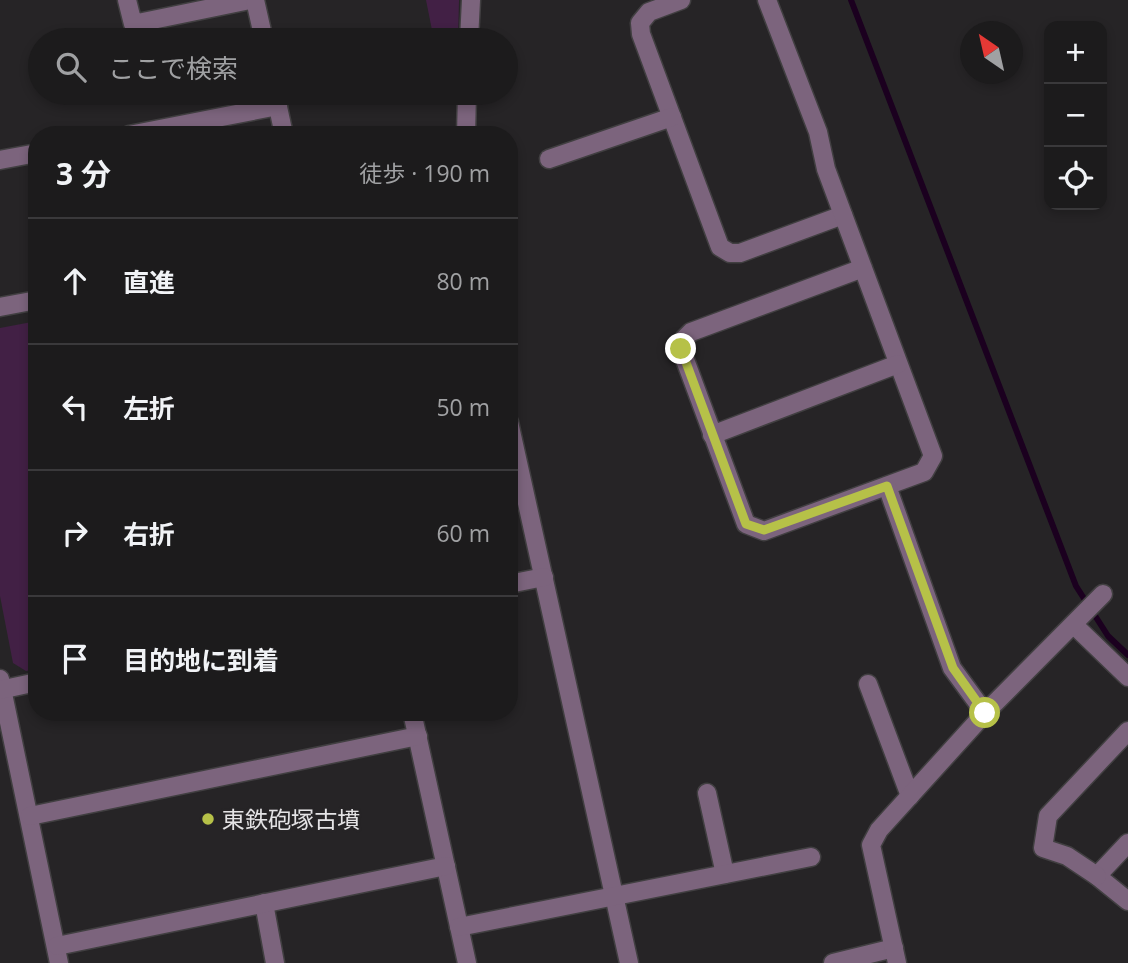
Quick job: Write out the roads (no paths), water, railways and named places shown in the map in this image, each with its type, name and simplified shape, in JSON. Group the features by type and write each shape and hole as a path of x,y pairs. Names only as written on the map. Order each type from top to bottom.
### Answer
{"street":[{"path":"127,0 132,24 253,0 261,28"},
{"path":"470,28 471,0"},
{"path":"681,0 649,12 640,23 641,34 720,247 725,251 740,253 843,215"},
{"path":"767,0 818,132 826,169 863,268 898,364 933,456 924,472 887,486 764,530 746,524 681,349 684,339 691,332 863,268"},
{"path":"166,126 252,105"},
{"path":"278,105 282,126"},
{"path":"466,126 467,105"},
{"path":"549,159 672,117"},
{"path":"0,160 28,155"},
{"path":"0,307 28,302"},
{"path":"712,435 898,364"},
{"path":"518,462 629,963"},
{"path":"887,486 953,668 985,713"},
{"path":"518,582 544,577"},
{"path":"833,963 895,956 871,845 879,830 985,713 1103,594"},
{"path":"1074,625 1128,677"},
{"path":"28,683 1,686 58,954 264,903 446,866"},
{"path":"868,684 910,796"},
{"path":"414,721 467,963"},
{"path":"1128,731 1048,817 1043,848 1068,856 1128,901"},
{"path":"30,816 418,736"},
{"path":"707,793 725,874"},
{"path":"1097,876 1128,843"},
{"path":"459,927 811,857"},
{"path":"264,903 275,963"}],"waterway":[{"path":"851,0 1076,586 1108,636 1128,655"}],"place":[{"name":"東鉄砲塚古墳","path":"208,819"}]}
